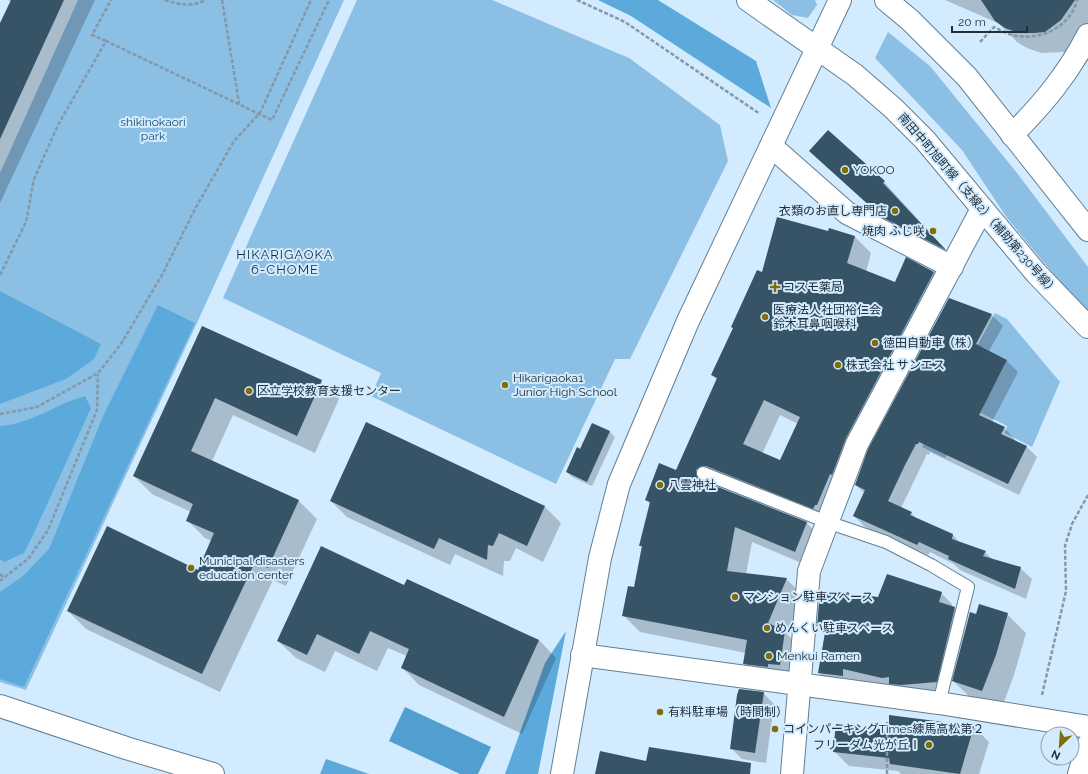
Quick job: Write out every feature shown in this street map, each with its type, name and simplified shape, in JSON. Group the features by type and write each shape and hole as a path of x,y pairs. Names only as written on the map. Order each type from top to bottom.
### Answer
{"street":[{"name":"南田中町旭町線（支線2）（補助第230号線）","path":"748,0 855,75 893,108 925,140 1036,273 1088,327"},
{"path":"562,774 600,558 619,484 688,321 840,0"},
{"path":"886,0 910,20 967,77 1088,230"},
{"path":"1012,135 1042,105 1076,58 1088,35"},
{"path":"771,146 846,213 952,267"},
{"path":"792,774 798,685 809,571 857,444 982,209"},
{"path":"582,655 939,703 1088,727"},
{"path":"0,706 126,748 213,774"},
{"path":"1079,774 1088,746"}],"lane":[{"path":"703,473 827,522 886,542 931,565 968,587 939,703"}],"path":[{"path":"111,0 92,35 260,113 272,120 329,0"},
{"path":"165,0 176,4 197,5 205,0"},
{"path":"222,0 239,104"},
{"path":"0,414 36,407 98,373 121,344 162,275 196,206 234,141 260,113 311,0"},
{"path":"577,0 625,22 767,118"},
{"path":"980,42 994,27 1018,36 1032,37 1047,34 1063,23 1076,0"},
{"path":"0,275 26,222 34,180 58,125 106,41"},
{"path":"0,581 29,558 48,530 97,410 98,373"},
{"path":"1037,719 1066,591 1065,546 1072,524 1088,495"},
{"path":"0,574 4,578"},
{"path":"887,696 887,774"}],"green space":[{"name":"shikinokaori park","path":"78,0 344,0 202,312 26,690 0,682 0,173"},
{"path":"357,0 492,0 629,58 720,125 728,161 630,359 615,359 556,484 371,396 381,373 223,298"},
{"path":"773,0 815,0 817,5 808,18 792,15"},
{"path":"888,32 930,66 1017,173 1088,267 1088,316 1007,218 962,150 875,58"},
{"path":"995,313 1007,319 1060,382 1032,447 1005,433 1007,426 973,409 945,458 922,447","holes":["982,347 1007,360 994,386 987,383 960,389"]}],"shaded area":[{"path":"598,0 658,0 756,61 771,108 631,16"},
{"path":"0,291 101,344 94,359 66,379 0,404"},
{"path":"158,305 195,323 24,687 0,679 0,592 23,576 49,549 104,414"},
{"path":"85,396 91,408 33,535 24,553 4,562 0,559 0,426 23,422"},
{"path":"566,631 538,774 505,774 545,663"},
{"path":"405,707 491,747 478,774 460,774 389,741"},
{"path":"326,759 369,774 320,774"}],"building":[{"path":"11,0 64,0 0,139 0,23"},
{"path":"981,0 1075,0 1061,20 1045,32 1019,33 1005,28 995,21"},
{"path":"828,130 885,181 883,183 946,250 882,217 809,151"},
{"path":"777,217 828,231 829,228 855,236 847,263 895,282 906,257 934,272 846,438 832,475 830,474 817,505 815,505 813,509 706,466 702,466 696,470 696,474 700,480 807,522 795,552 735,527 727,571 787,578 768,623 785,631 780,665 768,664 768,667 743,664 747,640 622,616 628,586 634,587 642,546 639,546 650,502 645,500 659,463 676,470 717,378 711,375 733,328 731,327 757,270 762,272","holes":["764,400 800,417 780,460 743,444"]},
{"path":"949,298 992,314 976,344 1007,360 979,415 1005,427 1001,434 1027,446 1008,484 919,442 916,444 888,501 912,512 910,515 953,534 952,539 986,551 983,556 1021,567 1015,589 948,559 949,556 919,542 917,545 853,516 865,490 855,485 868,449"},
{"path":"202,326 322,380 297,436 215,398 191,451 299,500 268,568 255,562 202,674 67,611 107,526 198,570 214,533 186,521 193,504 133,476"},
{"path":"366,422 545,506 527,546 499,533 493,546 488,545 487,560 439,538 434,549 330,501"},
{"path":"592,423 610,431 587,482 566,472 577,447 580,449"},
{"path":"321,546 404,585 407,579 539,640 504,717 401,668 409,649 370,631 359,654 317,634 307,655 277,641"},
{"path":"887,574 942,592 939,602 955,607 937,682 901,685 889,684 889,677 882,678 843,669 843,676 818,673 826,627 817,626 820,590 878,597"},
{"path":"979,604 1008,613 996,655 982,691 952,681 970,612 976,614"},
{"path":"739,689 764,692 755,753 730,749"},
{"name":"フリーダム光が丘Ⅰ","path":"889,715 974,726 960,774 890,764 889,758 833,752 836,724 889,730"},
{"path":"649,747 751,763 750,774 595,774 600,751 646,761"}],"place":[{"name":"YOKOO","path":"845,170"},
{"name":"衣類のお直し専門店","path":"895,211"},
{"name":"焼肉 ふじ咲","path":"933,231"},
{"name":"コスモ薬局","path":"775,287"},
{"name":"医療法人社団裕仁会 鈴木耳鼻咽喉科","path":"765,317"},
{"name":"徳田自動車（株）","path":"875,343"},
{"name":"株式会社 サンエス","path":"838,365"},
{"name":"Hikarigaoka1 Junior High School","path":"505,385"},
{"name":"区立学校教育支援センター","path":"249,391"},
{"name":"八雲神社","path":"660,485"},
{"name":"Municipal disasters education center","path":"191,568"},
{"name":"マンション駐車スペース","path":"735,597"},
{"name":"めんくい駐車スペース","path":"767,628"},
{"name":"Menkui Ramen","path":"769,656"},
{"name":"有料駐車場（時間制）","path":"660,712"},
{"name":"コインパーキングTimes練馬高松第２","path":"775,729"},
{"name":"フリーダム光が丘Ⅰ","path":"929,745"}],"district":[{"name":"HIKARIGAOKA 6-CHOME","path":"285,262"}]}
